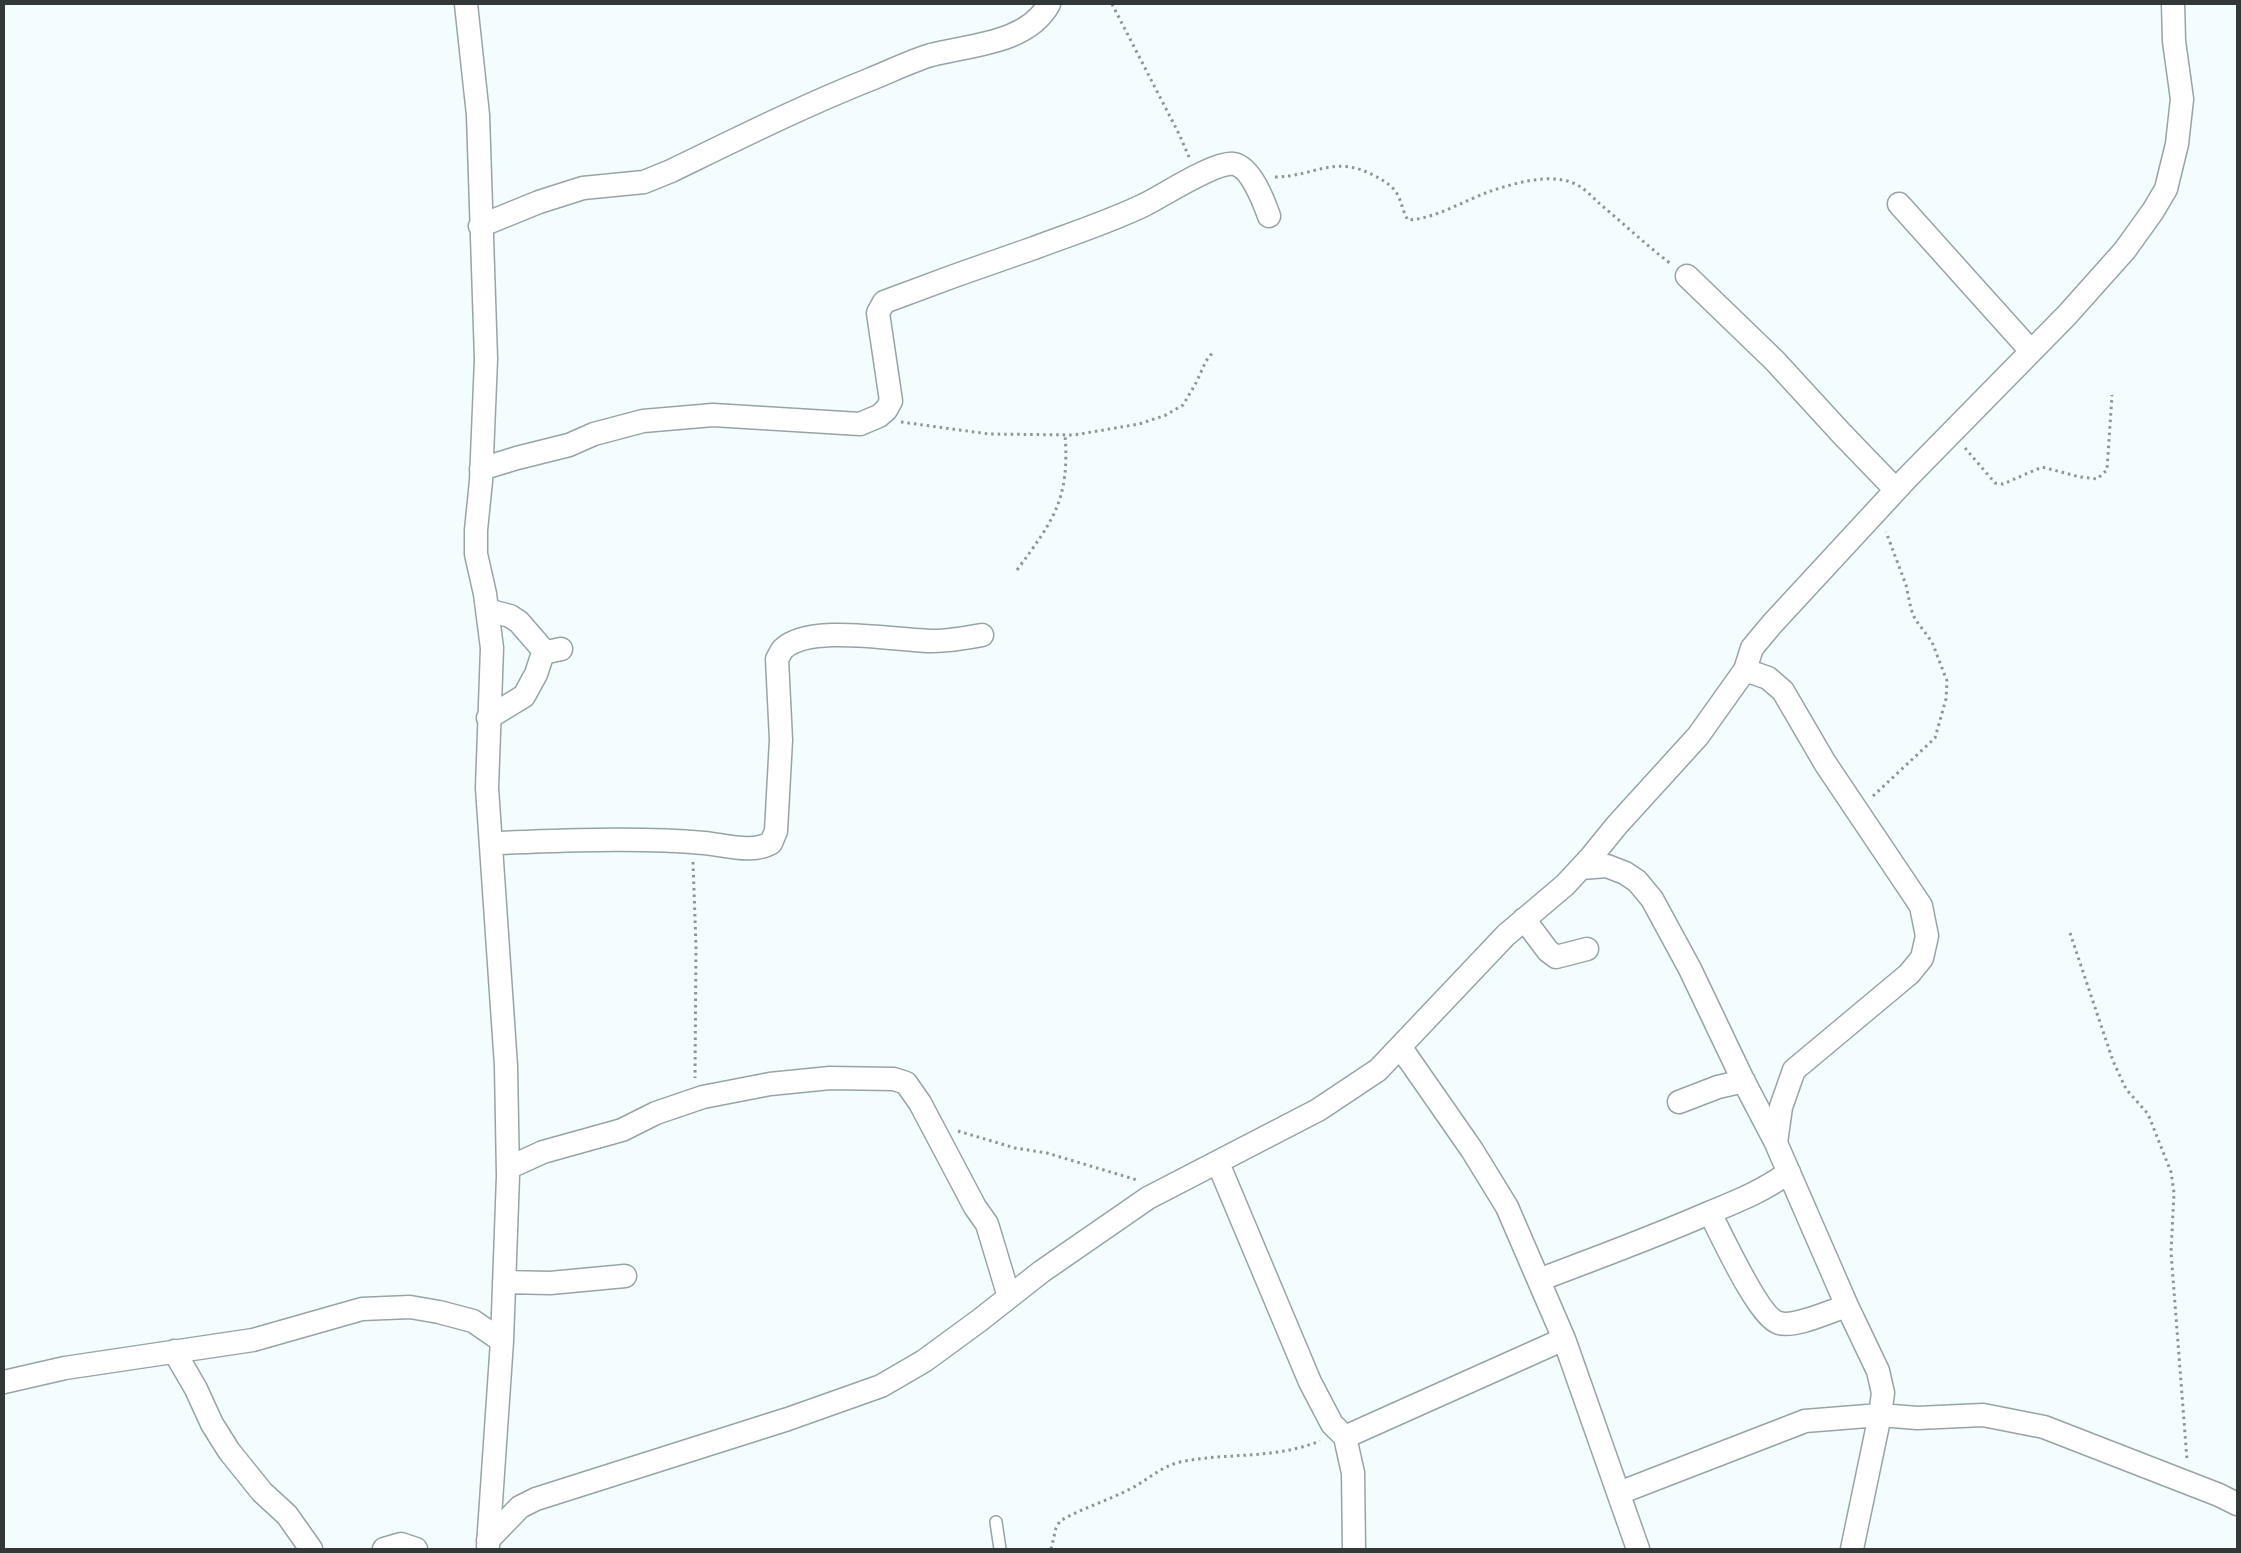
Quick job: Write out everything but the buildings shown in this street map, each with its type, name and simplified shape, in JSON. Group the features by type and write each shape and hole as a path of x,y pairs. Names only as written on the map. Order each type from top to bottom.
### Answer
{"street":[{"path":"466,4 478,115 480,226 486,359 476,554 492,648 487,788 506,1066 508,1168 502,1341 488,1544"},
{"path":"480,226 539,202 583,188 644,182 841,91 930,56 1002,39 1021,30 1049,4"},
{"path":"488,1544 520,1507 536,1499 788,1420 881,1386 924,1361 1040,1272 1148,1198 1318,1110 1378,1070 1401,1048 1506,935 1565,885 1581,868 1698,736 1745,670 1752,648 1772,624 1896,490 2031,351 2125,250 2166,189 2177,144 2182,99 2174,41 2173,4"},
{"path":"481,469 569,445 594,434 643,421 713,415 860,424 879,416 886,410 891,401 878,313 884,302 1106,222 1146,204 1197,176 1234,164 1250,177 1260,193 1269,216"},
{"path":"1899,204 2031,351"},
{"path":"1687,276 1775,360 1896,490"},
{"path":"487,610 510,616 553,651 524,696 488,718"},
{"path":"491,843 638,840 705,843 739,848 763,848 771,843 776,831 781,740 777,658 783,649 808,637 844,635 934,641 982,635"},
{"path":"1745,670 1768,678 1783,691 1825,763 1921,906 1927,936 1922,958 1903,979 1794,1070 1788,1082 1776,1143"},
{"path":"1581,868 1607,866 1625,872 1637,881 1652,899 1690,969 1776,1143 1846,1306 1878,1370 1883,1393 1880,1415 1852,1549"},
{"path":"1524,919 1548,951 1556,957 1587,949"},
{"path":"1401,1048 1472,1150 1506,1208 1564,1339 1638,1549"},
{"path":"508,1168 543,1152 622,1130 656,1113 694,1100 770,1084 830,1078 894,1079 906,1083 929,1120 986,1224 1009,1297"},
{"path":"1679,1102 1718,1087 1744,1081"},
{"path":"1218,1163 1310,1382 1332,1424 1343,1435 1353,1473 1354,1549"},
{"path":"1539,1280 1710,1213 1773,1184 1789,1172"},
{"path":"1710,1213 1752,1294 1766,1313 1777,1323 1789,1324 1846,1306"},
{"path":"504,1282 550,1283 625,1276"},
{"path":"4,1382 65,1368 253,1340 362,1309 410,1307 439,1312 473,1321 502,1341"},
{"path":"1343,1435 1564,1339"},
{"path":"174,1352 196,1389 212,1424 229,1451 262,1492 287,1515 312,1549"},
{"path":"1619,1493 1805,1421 1880,1415 1917,1418 1983,1415 2044,1427 2189,1483 2237,1504"},
{"path":"384,1549 401,1544 416,1549"}],"lane":[{"path":"996,1522 1000,1549"}],"path":[{"path":"1112,4 1179,134 1197,176"},
{"path":"1250,177 1284,177 1338,165 1359,168 1386,182 1396,192 1402,211 1408,220 1422,220 1514,184 1539,180 1559,180 1574,183 1586,191 1646,245 1687,276"},
{"path":"879,416 910,424 988,434 1074,435 1139,424 1166,416 1183,404 1196,383 1206,361 1213,352"},
{"path":"1953,431 1995,483 2003,484 2042,467 2080,477 2097,479 2107,470 2112,395"},
{"path":"1017,570 1048,526 1061,499 1066,457 1065,435"},
{"path":"1857,811 1935,738 1946,699 1947,681 1932,642 1911,609 1906,585 1877,511"},
{"path":"694,1100 696,946 692,864 695,855 705,843"},
{"path":"2070,933 2113,1061 2126,1089 2148,1114 2171,1172 2174,1193 2171,1252 2189,1483"},
{"path":"929,1120 982,1139 1047,1153 1167,1188"},
{"path":"1051,1549 1056,1528 1060,1522 1072,1514 1132,1489 1166,1466 1207,1459 1241,1458 1288,1451 1343,1435"}]}
